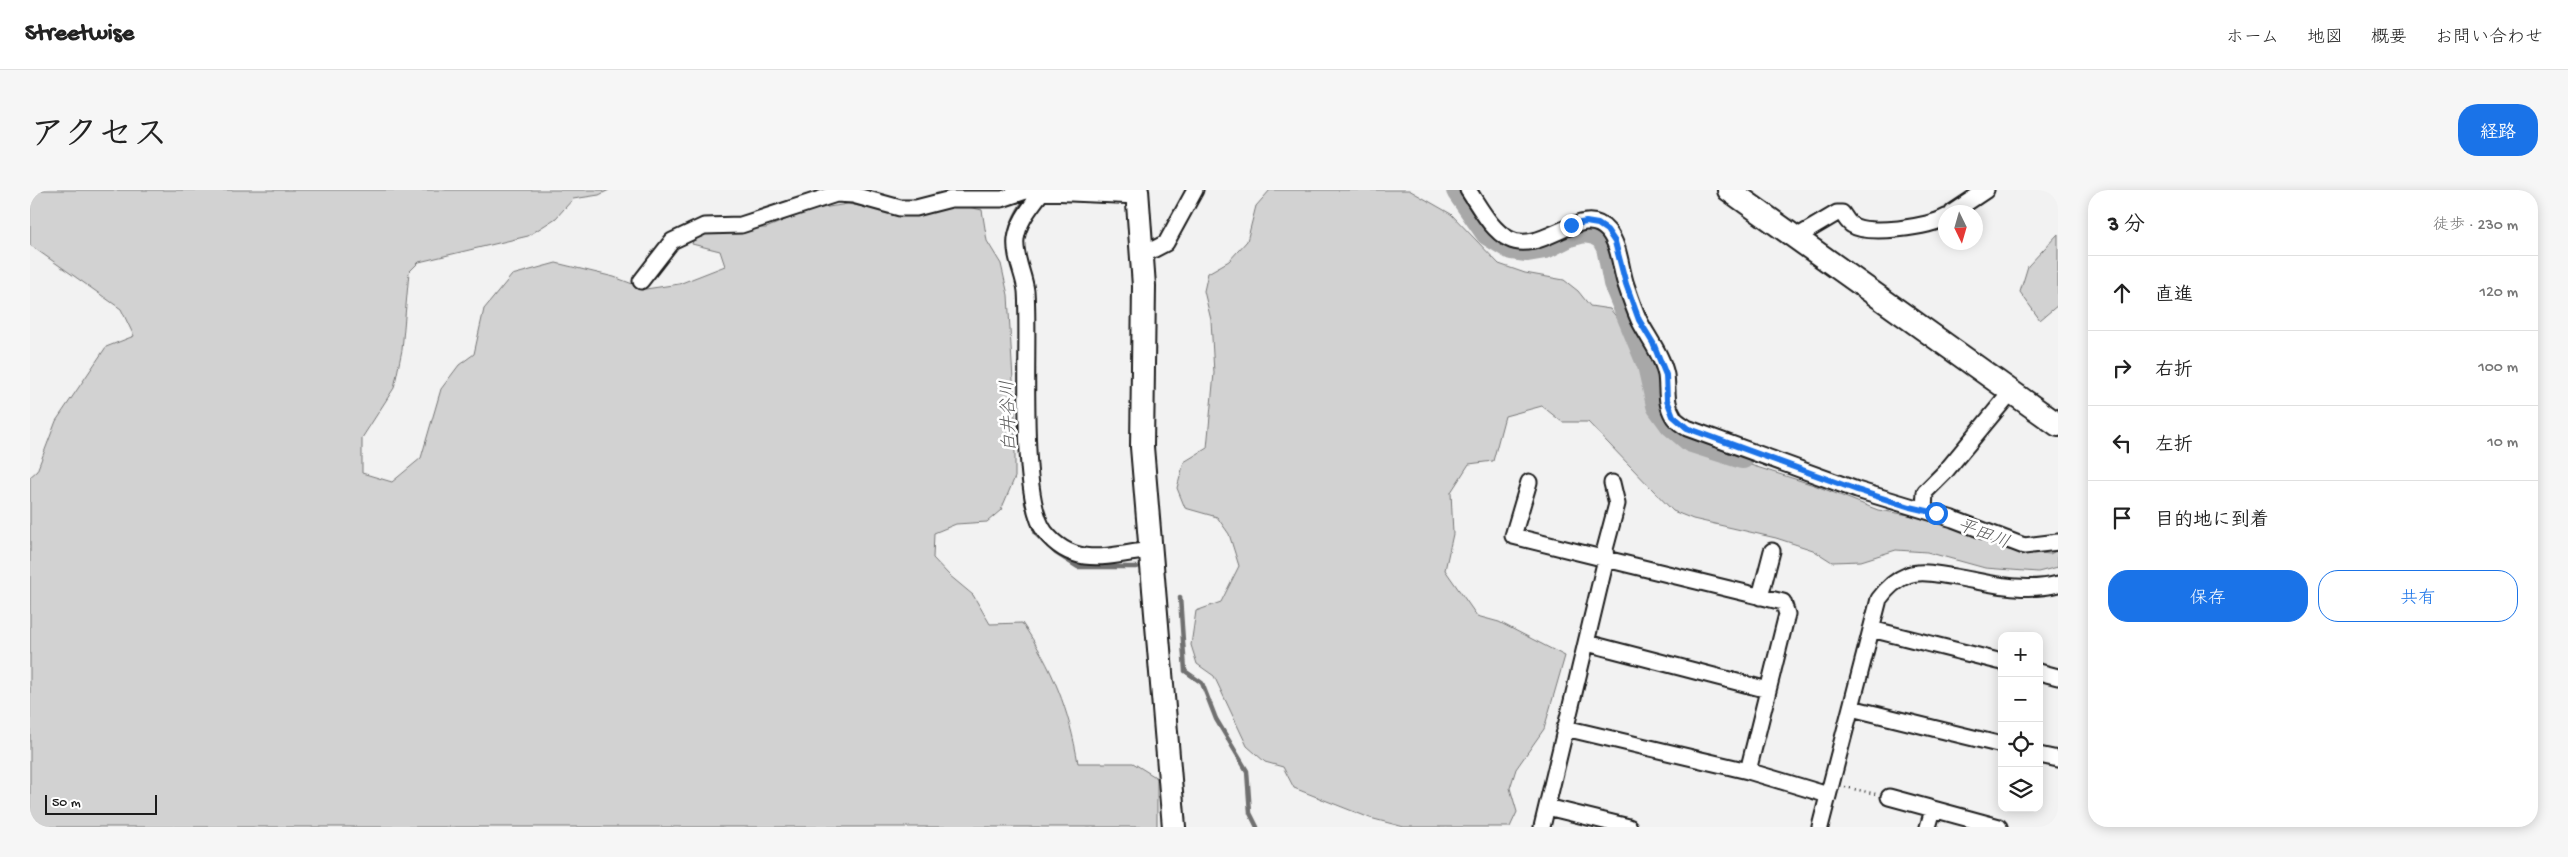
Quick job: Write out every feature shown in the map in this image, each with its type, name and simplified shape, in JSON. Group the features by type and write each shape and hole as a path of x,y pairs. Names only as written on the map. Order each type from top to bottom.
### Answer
{"street":[{"path":"1043,190 1023,217 1016,238 1016,248 1026,293 1030,460 1032,497 1036,516 1046,532 1074,555 1087,557 1150,550"},
{"path":"640,281 672,241 704,226 741,225 836,194 853,195 900,208 916,208 951,199 1002,199 1019,192 1043,190 1138,193 1143,256 1142,447 1174,827"},
{"path":"1143,256 1166,243 1195,190"},
{"path":"1468,190 1493,225 1509,239 1522,243 1555,235 1571,225 1586,222 1598,224 1607,230 1615,242 1626,284 1639,320 1653,343 1666,375 1667,400 1673,416 1687,428 1857,490 1953,518 2024,546 2058,542"},
{"path":"1729,190 2058,424"},
{"path":"1964,205 1986,190"},
{"path":"1795,238 1837,213 1842,213 1851,225 1862,230 1915,228 1938,220"},
{"path":"1924,510 1925,492 1945,472 2011,392"},
{"path":"1529,482 1513,536 1783,602 1787,614 1748,772"},
{"path":"1542,827 1606,560 1605,549 1617,504 1612,483"},
{"path":"1760,597 1772,552"},
{"path":"1820,827 1879,599 1890,585 1910,574 1934,574 2020,589 2040,589 2058,584"},
{"path":"1871,629 1998,661"},
{"path":"1587,643 1768,690"},
{"path":"2043,673 2058,677"},
{"path":"1851,708 1998,744"},
{"path":"1565,728 1748,772 1830,789"},
{"path":"2043,756 2058,759"},
{"path":"1888,797 1999,827"},
{"path":"1547,807 1629,827"},
{"path":"1928,827 1933,810"}],"path":[{"path":"1830,789 1888,797"}],"shaded area":[{"path":"30,190 609,190 599,195 573,199 556,218 528,236 419,262 409,272 402,350 394,388 362,438 362,473 392,482 421,458 441,389 459,365 474,354 484,309 512,275 556,263 614,277 646,289 679,284 725,266 720,251 692,244 697,229 766,228 809,210 848,204 898,213 964,206 982,210 987,241 1001,264 1008,295 1015,415 1015,477 1001,510 987,522 956,524 934,533 933,558 949,575 973,595 990,624 1022,623 1043,656 1058,690 1070,725 1078,763 1133,763 1157,778 1157,827 30,827 30,477 37,471 56,421 106,347 134,336 121,309 30,245"},
{"path":"1270,190 1409,190 1451,214 1499,264 1525,273 1564,280 1578,291 1590,306 1610,309 1640,346 1664,428 1693,447 1814,485 1878,510 1928,518 2008,550 2050,554 2058,550 2058,567 2038,572 1985,568 1927,552 1896,550 1861,561 1832,562 1813,550 1776,538 1693,519 1673,511 1588,422 1562,422 1542,406 1505,416 1493,461 1469,464 1451,492 1453,534 1445,570 1477,616 1499,622 1565,656 1544,729 1516,769 1510,788 1517,812 1510,827 1404,827 1370,818 1294,788 1283,767 1265,762 1247,746 1214,676 1197,664 1191,645 1196,611 1221,602 1239,566 1229,534 1217,517 1185,508 1177,488 1184,462 1207,448 1214,373 1211,320 1204,291 1208,273 1229,261 1247,241 1256,206"},
{"path":"2058,234 2058,305 2040,320 2020,292 2028,266"}],"waterway":[{"name":"平田川","path":"1460,190 1489,232 1512,246 1527,248 1545,245 1569,233 1584,229 1595,231 1604,236 1610,247 1617,283 1651,365 1660,405 1673,423 1692,439 1742,455"},
{"name":"白井谷川","path":"1010,252 1009,237 1013,222 1020,207 1029,195"},
{"name":"白井谷川","path":"1026,493 1026,503 1036,534 1056,553 1078,567 1137,567"},
{"name":"白井谷川","path":"1180,597 1185,671 1202,683 1216,719 1247,771 1250,813 1257,827"}],"route":[{"path":"1571,225 1586,222 1598,224 1607,230 1615,242 1626,284 1639,320 1653,343 1666,375 1667,400 1673,416 1687,428 1857,490 1910,507 1936,513"}]}
